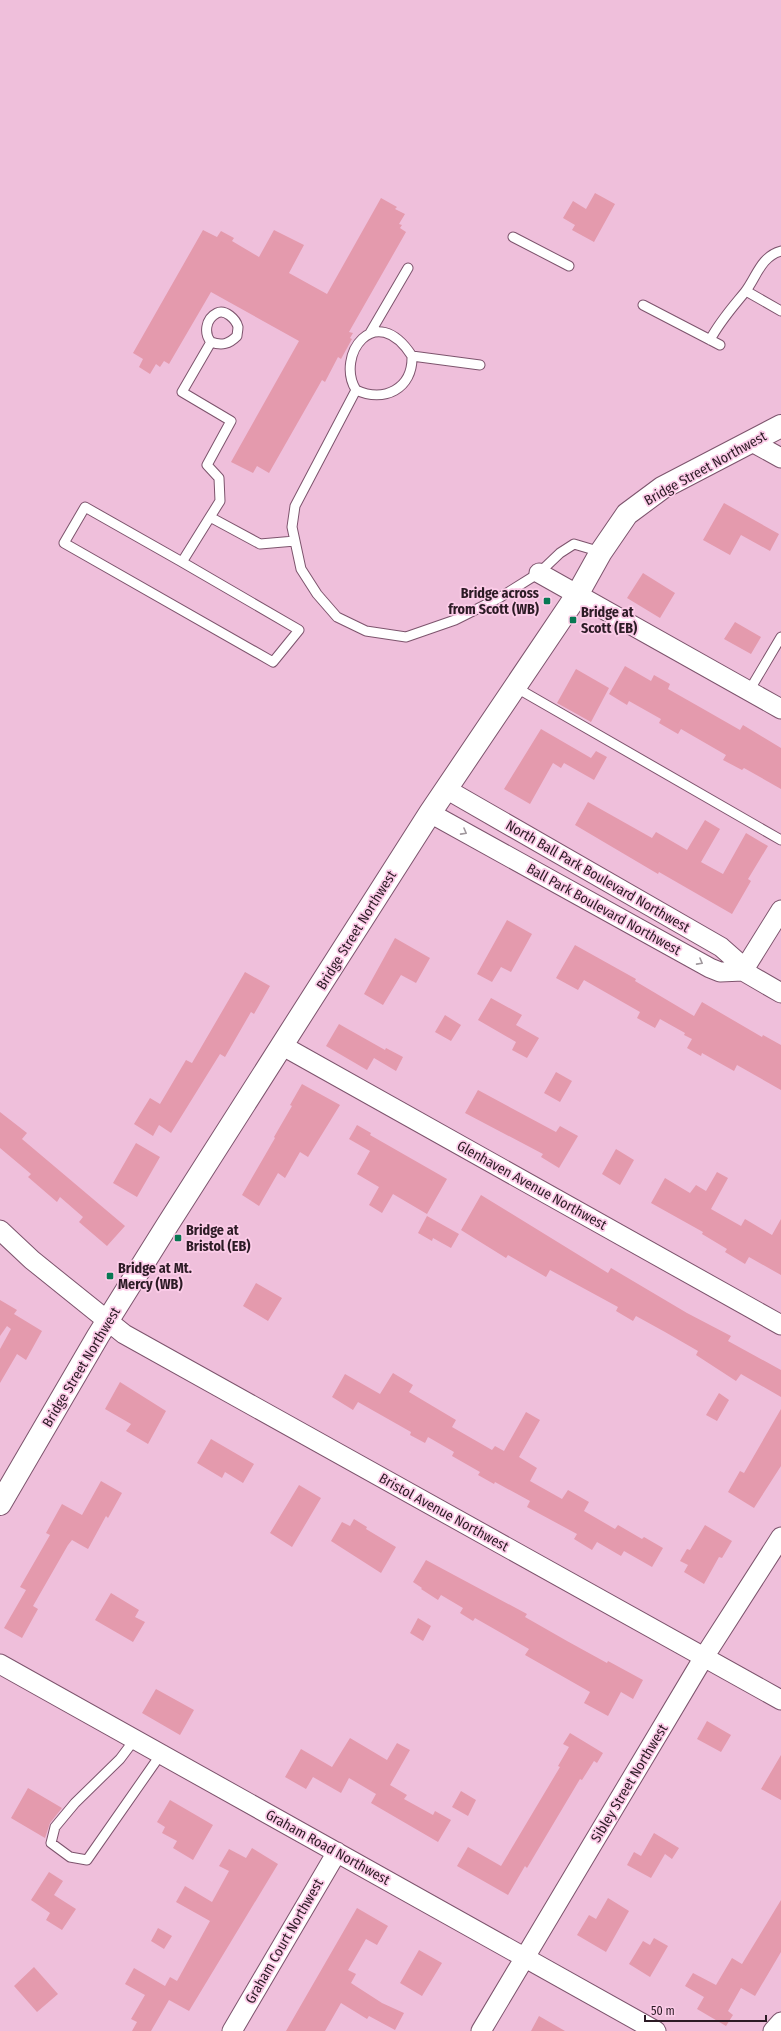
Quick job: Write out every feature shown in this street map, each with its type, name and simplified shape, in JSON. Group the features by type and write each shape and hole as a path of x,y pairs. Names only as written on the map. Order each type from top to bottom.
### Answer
{"main road":[{"name":"Bridge Street Northwest","path":"0,1504 108,1321 430,813 577,594 601,552 627,514 662,488 781,426"}],"street":[{"path":"752,442 781,458"},
{"path":"539,573 781,709"},
{"name":"North Ball Park Boulevard Northwest","path":"446,789 721,947 738,962 743,971"},
{"name":"Ball Park Boulevard Northwest","path":"430,813 710,968 720,972 743,971"},
{"path":"781,910 743,971 781,993"},
{"name":"Glenhaven Avenue Northwest","path":"283,1046 781,1325"},
{"name":"Bristol Avenue Northwest","path":"0,1230 32,1260 124,1334 781,1700"},
{"name":"Sibley Street Northwest","path":"481,2031 704,1656 781,1537"},
{"name":"Graham Road Northwest","path":"0,1664 656,2031"},
{"name":"Graham Court Northwest","path":"232,2031 337,1852"},
{"path":"773,2031 781,2022"}],"lane":[{"path":"513,237 569,266"},
{"path":"710,340 719,322 746,291 766,259 781,251"},
{"path":"408,268 370,333 363,338 358,346 352,361 351,376 356,390 295,506 292,527 301,569 317,594 337,617 366,631 406,637 455,620 499,598 539,573 560,552 574,544 601,552"},
{"path":"746,291 781,312"},
{"path":"643,305 720,345"},
{"path":"356,390 372,396 382,396 397,388 410,375 412,356 402,342 386,332 370,333"},
{"path":"182,562 220,501 219,478 207,465 231,421 182,392 211,342"},
{"path":"412,356 480,365"},
{"path":"85,507 182,562 299,630 273,662 64,543 85,507"},
{"path":"210,517 260,544 295,541"},
{"path":"749,691 781,637"},
{"path":"515,687 781,840"},
{"path":"135,1739 120,1759 75,1803 55,1827 51,1842 70,1857 87,1860 161,1754"}],"building":[{"path":"595,193 615,204 594,242 572,230 575,225 563,218 573,201 586,209"},
{"path":"381,198 397,207 395,209 405,214 399,224 402,225 400,228 406,232 349,332 353,333 350,338 352,339 341,359 338,357 325,382 322,380 269,473 257,466 253,473 231,462 299,341 211,292 169,364 164,361 160,367 156,364 150,374 139,367 143,359 133,353 203,230 217,237 221,231 234,238 232,241 259,257 274,230 304,245 289,273 327,294"},
{"path":"724,503 779,534 770,551 741,535 730,555 703,540"},
{"path":"643,573 675,593 660,618 627,598"},
{"path":"735,622 761,637 751,654 724,639"},
{"path":"625,666 651,681 654,675 670,684 668,689 740,730 743,725 781,748 781,789 744,768 742,770 723,760 726,755 681,729 678,734 659,723 661,719 629,701 627,705 609,694"},
{"path":"576,669 609,688 591,722 557,703"},
{"path":"541,729 591,758 596,751 607,757 594,780 564,763 561,768 553,763 530,804 504,789"},
{"path":"588,802 652,838 656,832 687,850 705,820 720,829 701,862 723,874 746,833 768,846 748,879 751,881 732,914 659,872 658,874 575,825"},
{"path":"507,920 532,934 511,972 501,967 492,982 477,974"},
{"path":"395,938 430,958 416,983 401,975 383,1005 364,994"},
{"path":"575,945 636,979 635,981 694,1016 702,1002 762,1037 763,1035 781,1045 781,1090 737,1065 734,1071 702,1053 701,1056 687,1048 692,1039 684,1035 685,1033 660,1019 655,1028 637,1018 640,1012 584,980 578,990 556,978"},
{"path":"245,972 270,986 254,1014 251,1012 225,1057 220,1054 171,1133 159,1125 153,1136 134,1124 150,1098 160,1104 186,1060 192,1063"},
{"path":"491,998 522,1015 516,1025 539,1038 527,1058 512,1050 516,1042 478,1020"},
{"path":"445,1015 461,1025 451,1041 435,1032"},
{"path":"339,1024 385,1050 386,1048 403,1057 396,1071 374,1058 367,1070 326,1046"},
{"path":"556,1072 572,1081 560,1102 544,1093"},
{"path":"302,1084 340,1105 308,1157 300,1152 285,1178 278,1173 259,1206 242,1195 275,1138 274,1137 292,1106 290,1105"},
{"path":"478,1090 556,1132 560,1126 578,1136 559,1168 541,1157 543,1154 465,1113"},
{"path":"0,1112 27,1133 22,1139 125,1226 107,1246 79,1222 83,1217 60,1197 57,1202 28,1177 31,1174 0,1148"},
{"path":"357,1125 371,1133 370,1135 447,1179 427,1214 393,1194 382,1213 369,1205 379,1187 357,1174 370,1151 349,1139"},
{"path":"136,1143 160,1157 137,1197 113,1183"},
{"path":"616,1149 634,1160 620,1185 602,1174"},
{"path":"717,1172 728,1178 711,1209 741,1226 745,1219 772,1235 781,1219 781,1275 749,1257 745,1264 725,1252 727,1249 702,1234 703,1232 651,1203 665,1178 690,1193 696,1185 706,1191"},
{"path":"481,1195 608,1273 611,1268 687,1313 731,1336 728,1341 781,1370 781,1397 741,1374 736,1381 696,1355 698,1351 636,1316 633,1321 616,1311 618,1307 550,1270 546,1277 508,1255 506,1258 461,1230"},
{"path":"427,1216 459,1234 451,1248 433,1238 432,1241 418,1233"},
{"path":"256,1283 282,1298 268,1321 243,1306"},
{"path":"0,1300 17,1310 14,1314 42,1331 26,1360 17,1354 0,1383 0,1349 11,1329 7,1326 0,1336"},
{"path":"393,1373 413,1385 409,1392 456,1420 452,1427 492,1450 495,1446 504,1451 526,1412 540,1420 519,1457 537,1468 530,1481 562,1499 568,1490 589,1502 584,1511 615,1529 618,1525 642,1539 644,1537 663,1548 652,1567 624,1551 621,1556 597,1542 592,1550 574,1539 577,1534 527,1507 530,1501 495,1482 494,1484 478,1475 480,1472 452,1456 454,1452 428,1437 425,1443 410,1435 411,1432 358,1402 353,1410 332,1397 345,1374 380,1394"},
{"path":"120,1382 166,1411 148,1444 126,1431 131,1424 105,1409"},
{"path":"719,1393 729,1400 717,1421 706,1415"},
{"path":"781,1409 781,1466 754,1508 728,1492 740,1471 744,1473"},
{"path":"211,1439 254,1464 243,1483 225,1472 222,1478 197,1463"},
{"path":"101,1481 122,1493 108,1518 106,1516 88,1549 72,1540 68,1545 33,1606 38,1609 22,1638 4,1628 26,1590 20,1587 50,1535 46,1533 62,1504 82,1515"},
{"path":"299,1485 321,1498 292,1547 270,1533"},
{"path":"354,1519 367,1527 366,1529 396,1547 381,1573 331,1541 342,1522 350,1526"},
{"path":"705,1525 732,1541 722,1558 719,1557 704,1584 684,1572 688,1565 680,1561 687,1549 690,1550"},
{"path":"426,1560 527,1614 525,1617 567,1641 607,1663 608,1661 643,1680 633,1699 621,1692 608,1716 584,1703 590,1692 525,1655 529,1649 475,1618 473,1621 460,1613 463,1608 441,1595 438,1600 413,1582"},
{"path":"111,1593 139,1610 135,1617 145,1622 133,1642 95,1620"},
{"path":"418,1618 431,1626 423,1641 410,1633"},
{"path":"156,1689 194,1710 180,1735 142,1713"},
{"path":"707,1721 731,1735 721,1752 697,1739"},
{"path":"570,1733 603,1753 597,1763 594,1761 582,1780 580,1779 527,1868 525,1866 508,1895 457,1866 468,1847 501,1866 560,1767 558,1766 569,1747 563,1744"},
{"path":"350,1738 387,1760 397,1743 410,1750 390,1785 407,1795 404,1799 433,1815 435,1811 451,1820 438,1842 371,1803 376,1794 349,1778 341,1793 313,1777 306,1789 285,1777 301,1749 332,1767"},
{"path":"781,1755 781,1800 761,1789"},
{"path":"28,1788 62,1808 50,1823 45,1838 11,1818"},
{"path":"461,1791 476,1800 468,1816 452,1807"},
{"path":"170,1800 213,1825 193,1860 173,1848 177,1841 162,1833 165,1827 157,1822"},
{"path":"654,1833 679,1848 672,1859 665,1854 651,1878 627,1865 634,1852 641,1856"},
{"path":"252,1848 278,1864 189,2011 169,2000 151,2031 132,2031 137,2022 131,2019 145,1995 125,1984 134,1968 165,1986 170,1977 177,1981 210,1921 176,1902 185,1886 212,1902 229,1871 219,1866 229,1849 246,1858"},
{"path":"49,1872 63,1881 54,1895 76,1909 62,1930 46,1920 50,1913 31,1900"},
{"path":"608,1898 629,1911 606,1952 577,1935 589,1915 596,1919"},
{"path":"781,1900 781,1952 755,1996 741,1988 728,2011 733,2015 726,2026 697,2009 704,1997 685,1986 693,1973 716,1985 732,1958 742,1964"},
{"path":"357,1908 388,1926 377,1945 366,1939 348,1970 356,1974 351,1983 382,2003 404,2013 395,2030 369,2016 367,2019 341,2003 325,2031 286,2031"},
{"path":"158,1928 172,1936 164,1949 151,1941"},
{"path":"654,1938 668,1946 650,1977 629,1964 643,1941 650,1945"},
{"path":"419,1950 442,1963 422,1996 400,1983"},
{"path":"34,1967 58,1994 37,2012 14,1986"},
{"path":"539,2016 565,2031 531,2031"}],"place":[{"name":"Bridge across from Scott (WB)","path":"547,601"},
{"name":"Bridge at Scott (EB)","path":"573,620"},
{"name":"Bridge at Bristol (EB)","path":"178,1238"},
{"name":"Bridge at Mt. Mercy (WB)","path":"110,1276"}]}
